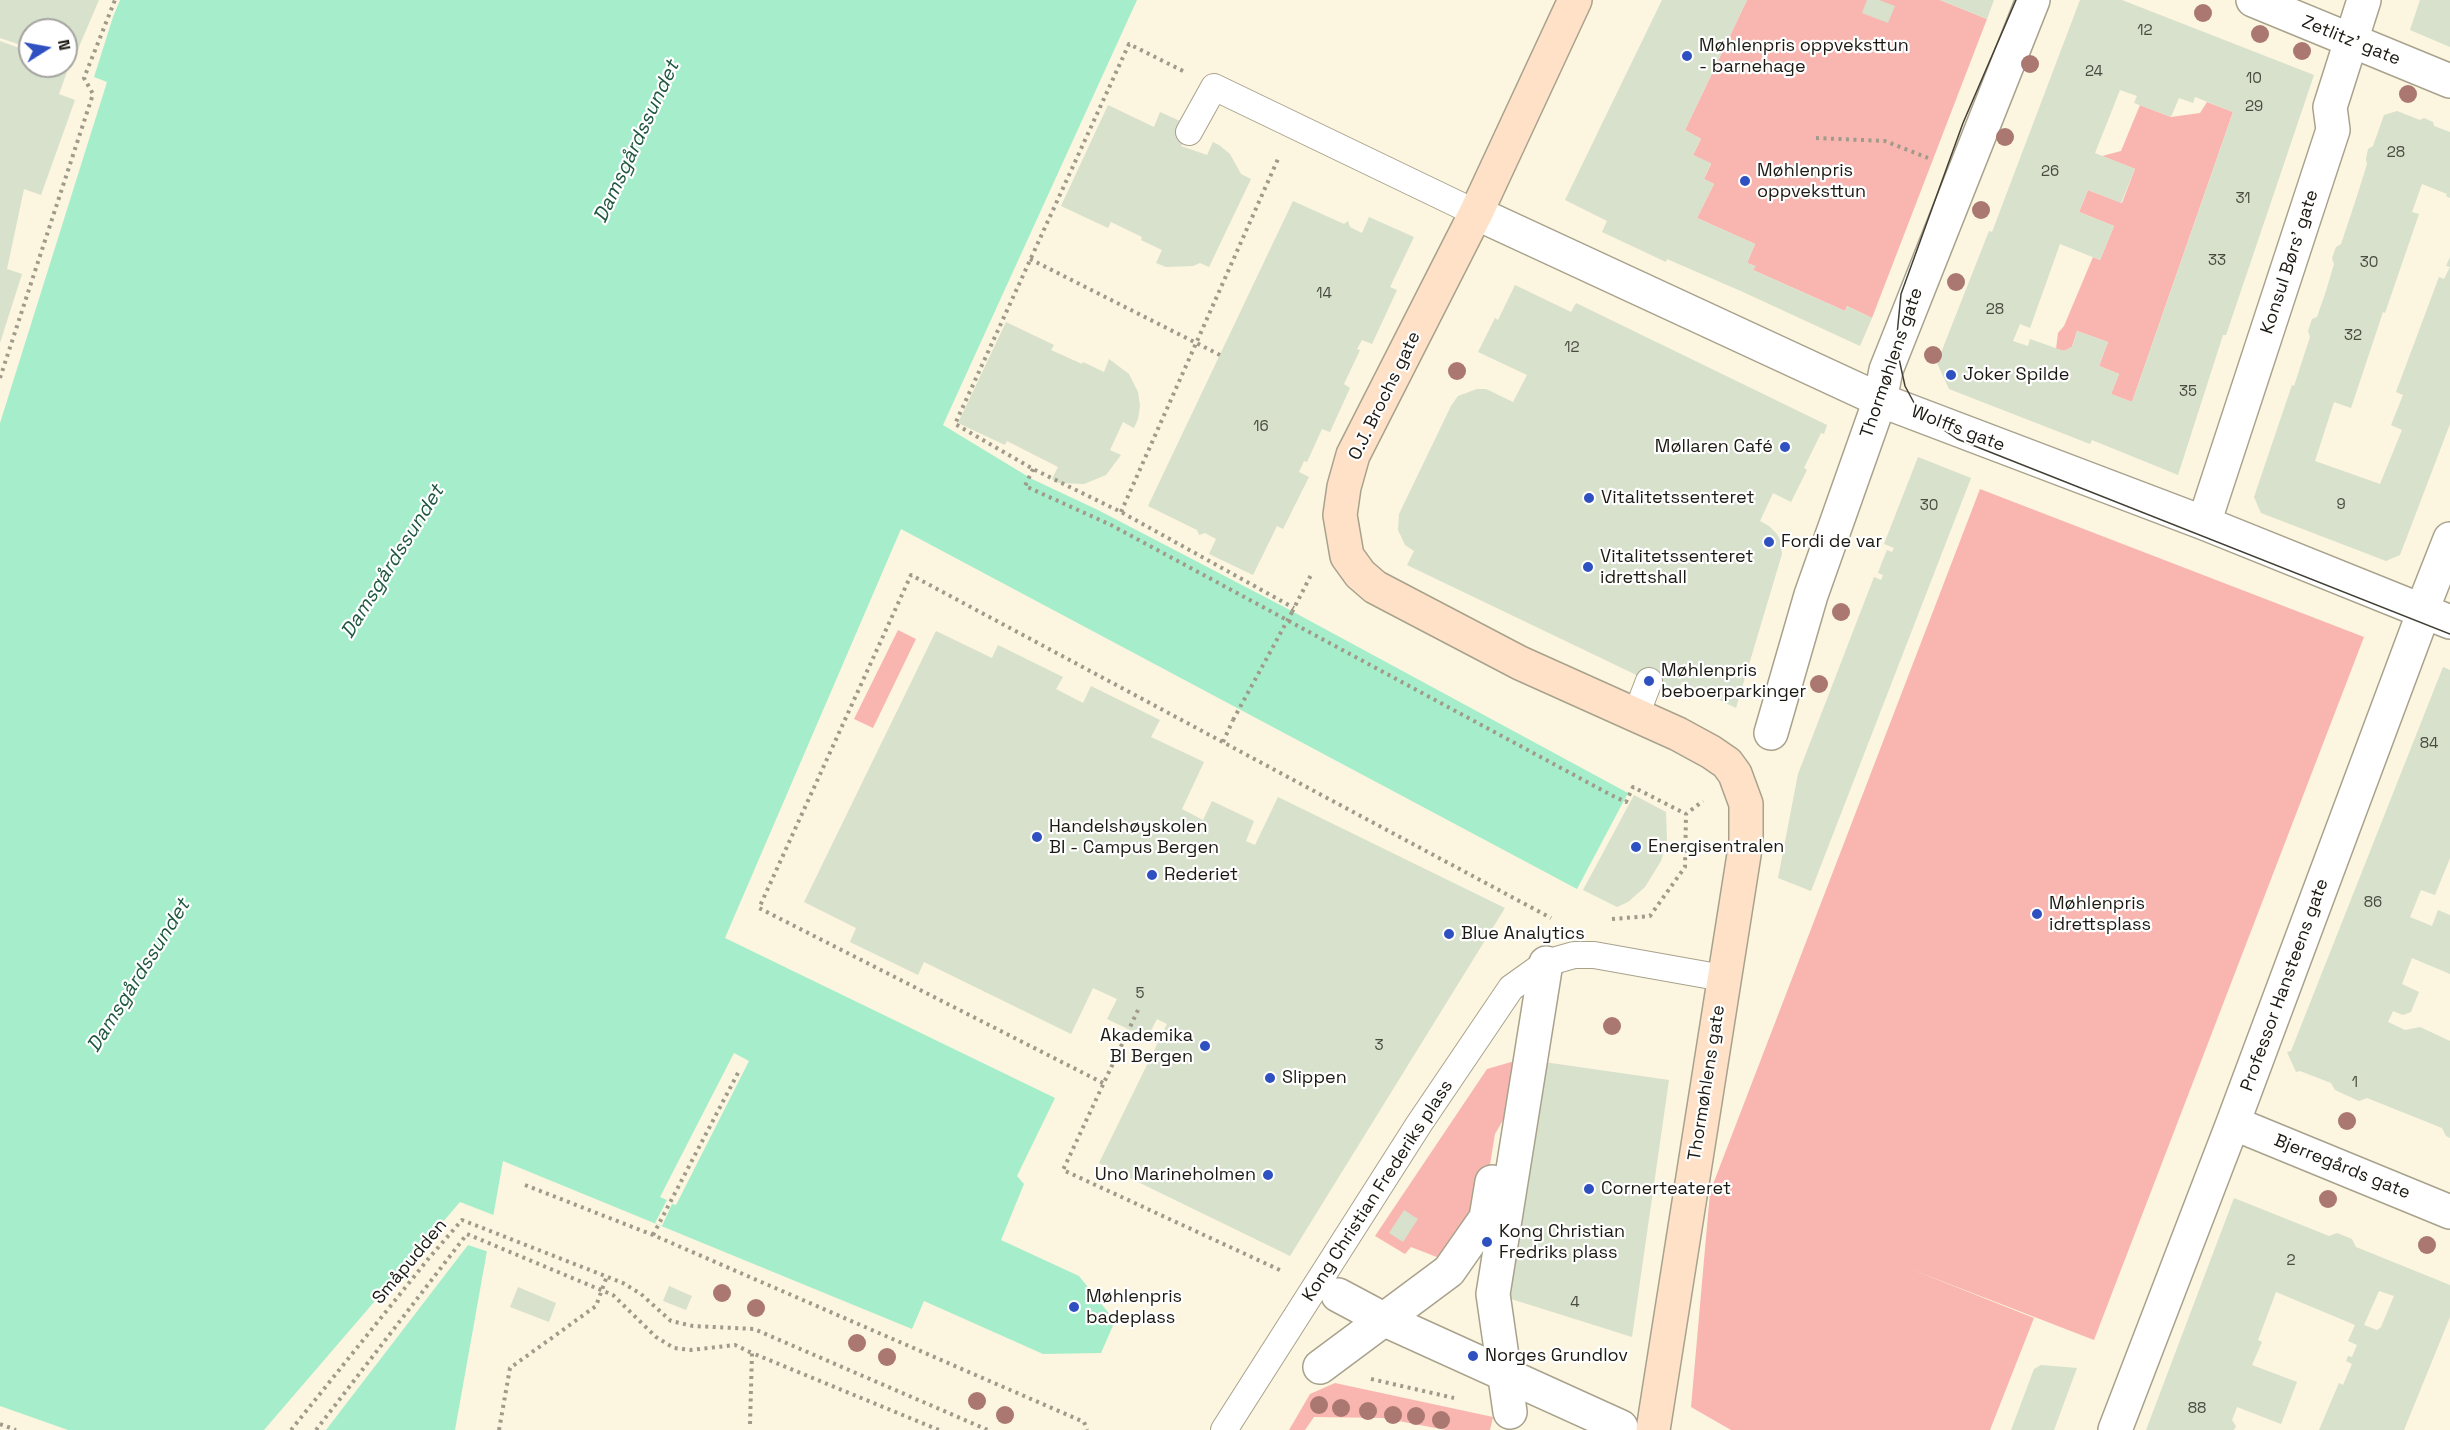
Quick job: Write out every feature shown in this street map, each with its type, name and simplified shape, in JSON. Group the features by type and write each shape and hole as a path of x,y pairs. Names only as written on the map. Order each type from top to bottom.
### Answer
{"main road":[{"name":"O.J. Brochs gate","path":"1575,0 1476,213 1353,455 1344,487 1340,515 1347,556 1360,574 1376,586 1520,663 1636,715 1711,752 1727,763 1735,774"},
{"name":"Thormøhlens gate","path":"1653,1430 1746,842 1746,804 1735,774"}],"street":[{"name":"Thormøhlens gate","path":"1771,733 1811,595 1880,400 1886,370 2033,0"},
{"name":"Zetlitz' gate","path":"2253,0 2450,81"},
{"name":"Konsul Børs' gate","path":"2204,523 2333,130 2330,107 2364,0"},
{"name":"Wolffs gate","path":"1476,213 1880,400 2204,523 2436,616"},
{"name":"Professor Hansteens gate","path":"2115,1430 2420,622 2436,616 2450,539"},
{"path":"1510,1412 1493,1294 1546,963"},
{"path":"1320,1366 1449,1271 1486,1218 1500,1137 1522,1111"},
{"name":"Bjerregårds gate","path":"2233,1122 2450,1212"},
{"name":"Kong Christian Frederiks plass","path":"1328,1291 1383,1319 1621,1427"}],"lane":[{"path":"1190,132 1214,87 1476,213"},
{"path":"1636,715 1649,681"},
{"name":"Kong Christian Frederiks plass","path":"1224,1430 1328,1291 1419,1125 1511,988 1546,963 1574,955 1594,955 1724,978"}],"path":[{"path":"0,378 93,94 84,78 115,0"},
{"path":"1214,87 1129,44 955,424 1033,469 1121,512 1293,610 1223,742"},
{"path":"1121,512 1293,125"},
{"path":"1816,138 1885,141 1965,171"},
{"path":"1030,259 1220,355"},
{"path":"1033,469 1025,486 1111,525 1611,795 1626,802 1633,787 1686,814"},
{"path":"1103,1083 759,908 911,575 1551,918 1562,919"},
{"path":"1605,919 1650,916 1685,867 1686,814 1735,774"},
{"path":"1546,963 1551,918"},
{"path":"1138,1010 1062,1170 1328,1291"},
{"path":"653,1235 740,1069"},
{"path":"525,1185 653,1235 1084,1422 1087,1430"},
{"name":"Småpudden","path":"291,1430 462,1220 607,1276"},
{"path":"316,1430 467,1234 602,1290 623,1302 656,1337 674,1348 691,1350 735,1345 939,1430"},
{"path":"499,1430 510,1368 596,1306 607,1276 623,1282 641,1294 671,1322 693,1326 754,1329 988,1430"},
{"path":"750,1424 753,1353"},
{"path":"0,1424 16,1430"}],"shaded area":[{"path":"1747,0 1940,0 1987,19 1872,318 1847,306 1845,311 1753,270 1755,266 1747,263 1755,244 1697,218 1714,184 1704,179 1711,164 1693,155 1701,139 1685,130"},
{"path":"2207,102 2233,112 2132,402 2111,394 2119,374 2099,366 2108,342 2077,331 2072,347 2064,351 2056,349 2058,333 2064,326 2093,257 2100,260 2114,226 2079,212 2088,190 2122,203 2135,169 2102,156 2121,151 2140,105 2171,117 2200,113"},
{"name":"Møhlenpris idrettsplass","path":"1980,489 2364,637 2094,1340 1908,1268 2034,1318 1990,1430 1731,1430 1691,1407 1710,1192"},
{"path":"898,630 916,639 873,728 854,719"},
{"path":"1518,1060 1510,1108 1495,1134 1484,1201 1447,1261 1411,1247 1405,1254 1375,1236 1487,1069"},
{"path":"1335,1383 1493,1417 1490,1430 1446,1430 1383,1418 1314,1417 1305,1430 1289,1430 1310,1394"}],"water":[{"name":"Damsgårdssundet","path":"120,0 1137,0 943,425 1032,479 1098,510 1288,609 1628,793 1577,889 901,529 725,938 1055,1098 1017,1176 1024,1184 1001,1240 1079,1276 1115,1321 1101,1353 1043,1354 924,1301 912,1329 503,1161 455,1430 0,1430 0,423 107,82 94,77"}],"pier":[{"path":"734,1053 749,1061 676,1205 672,1204 662,1226 655,1223 667,1200 660,1197"},
{"path":"460,1202 496,1216 489,1252 468,1245 326,1430 264,1430"},
{"path":"0,1406 68,1430 0,1430"}],"building":[{"path":"0,0 99,0 78,49 78,18 18,18 18,44 0,38"},
{"path":"1662,0 1747,0 1685,130 1701,139 1693,155 1711,163 1704,179 1714,184 1697,218 1755,244 1747,263 1756,266 1753,270 1845,311 1847,306 1872,318 1860,346 1743,292 1667,259 1666,262 1602,232 1607,221 1565,200"},
{"path":"1867,0 1879,0 1895,6 1888,23 1862,13"},
{"path":"1940,0 1994,0 1987,19"},
{"path":"2080,0 2122,0 2314,75 2226,335 2223,335 2178,475 2092,440 2090,444 1949,389 1937,363 1989,231 1992,232","holes":["2120,90 2137,96 2134,103 2171,117 2179,98 2193,103 2195,97 2233,112 2132,402 2111,394 2119,374 2099,366 2108,342 2077,331 2072,347 2064,351 2030,339 2028,346 2013,341 2020,324 2030,328 2060,244 2100,260 2114,226 2079,212 2088,190 2121,203 2135,169 2095,153"]},
{"path":"2420,0 2450,0 2450,47 2410,30"},
{"path":"0,41 18,48 18,78 65,78 59,94 75,100 41,195 24,189 7,269 22,274 0,343"},
{"path":"1108,105 1154,127 1160,112 1191,126 1181,146 1207,155 1213,142 1230,154 1241,174 1251,179 1209,267 1200,263 1193,266 1166,267 1156,263 1162,250 1141,240 1142,237 1111,222 1108,228 1061,206"},
{"path":"2397,111 2420,120 2424,118 2433,122 2434,126 2450,132 2450,198 2446,196 2447,194 2422,184 2412,212 2419,214 2351,408 2334,402 2315,461 2380,484 2402,430 2391,425 2403,395 2396,392 2439,277 2444,279 2450,267 2450,424 2400,555 2386,561 2261,513 2254,497 2310,337 2308,331 2312,319 2317,317 2326,291 2334,264 2332,258 2336,247 2341,244 2357,196 2367,164 2368,149 2373,146 2384,115"},
{"path":"1293,201 1344,224 1348,221 1350,227 1362,233 1369,217 1414,237 1390,287 1397,290 1372,344 1362,340 1357,349 1360,350 1344,384 1350,388 1330,432 1322,429 1307,462 1304,461 1299,472 1309,477 1283,529 1277,526 1253,575 1209,554 1216,539 1205,533 1199,535 1197,530 1148,506"},
{"name":"Vitalitetssenteret","path":"1515,285 1571,312 1576,303 1827,425 1804,468 1807,470 1791,502 1773,493 1760,521 1777,534 1782,554 1736,708 1682,682 1676,694 1407,565 1414,551 1405,545 1398,530 1399,514 1451,406 1458,396 1477,389 1486,389 1513,402 1527,375 1478,352 1495,318 1498,320"},
{"path":"1006,322 1054,345 1051,350 1082,364 1083,362 1104,372 1109,359 1129,374 1138,392 1140,406 1138,419 1134,428 1123,422 1110,450 1121,455 1106,475 1084,484 1059,483 1052,479 1058,467 1007,441 1005,445 958,423"},
{"path":"1918,457 1971,478 1811,891 1778,878 1798,774 1874,577 1881,580 1883,575 1878,573 1882,562 1887,550 1892,552 1894,548 1884,544"},
{"path":"936,631 992,658 998,645 1063,677 1056,689 1083,703 1091,686 1160,720 1151,737 1204,762 1182,809 1203,820 1212,801 1254,821 1246,841 1255,845 1278,797 1505,908 1290,1256 1099,1163 1167,1024 1157,1019 1147,1038 1107,1019 1117,999 1093,988 1071,1034 924,962 918,975 850,942 856,928 804,902"},
{"path":"2443,667 2450,670 2450,858 2435,895 2421,890 2410,917 2432,926 2438,910 2450,915 2450,974 2412,958 2402,984 2419,992 2411,1012 2403,1015 2393,1011 2388,1022 2405,1030 2420,1027 2450,1041 2450,1138 2446,1136 2442,1128 2367,1098 2359,1101 2335,1090 2331,1083 2300,1071 2296,1072 2287,1052 2291,1051"},
{"name":"Energisentralen","path":"1634,795 1666,812 1667,841 1661,861 1645,887 1628,902 1617,907 1583,890"},
{"name":"Cornerteateret","path":"1544,1062 1669,1080 1632,1337 1508,1298"},
{"path":"2234,1198 2329,1236 2337,1233 2352,1239 2356,1247 2450,1285 2450,1317 2404,1430 2319,1430 2339,1383 2343,1385 2352,1364 2346,1361 2348,1356 2352,1357 2357,1345 2348,1341 2355,1325 2276,1292 2258,1340 2262,1342 2252,1365 2297,1382 2281,1424 2237,1407 2232,1420 2236,1426 2234,1430 2146,1430","holes":["2379,1291 2394,1296 2381,1327 2377,1330 2364,1325"]},
{"path":"1404,1210 1418,1219 1403,1242 1389,1233"},
{"path":"669,1286 692,1296 686,1310 663,1301"},
{"path":"518,1287 556,1303 549,1322 510,1307"},
{"path":"2041,1365 2077,1368 2054,1430 2011,1430 2034,1369"}],"tram line":[{"path":"2016,0 1963,123 1901,294 1896,345 1905,386 1920,414 1957,439 2450,634"}],"place":[{"name":"Møhlenpris oppveksttun - barnehage","path":"1687,56"},
{"name":"Møhlenpris oppveksttun","path":"1745,181"},
{"name":"Joker Spilde","path":"1951,375"},
{"name":"Møllaren Café","path":"1785,447"},
{"name":"Vitalitetssenteret","path":"1589,498"},
{"name":"Fordi de var","path":"1769,542"},
{"name":"Vitalitetssenteret idrettshall","path":"1588,567"},
{"name":"Møhlenpris beboerparkinger","path":"1649,681"},
{"name":"Handelshøyskolen BI - Campus Bergen","path":"1037,837"},
{"name":"Energisentralen","path":"1636,847"},
{"name":"Rederiet","path":"1152,875"},
{"name":"Møhlenpris idrettsplass","path":"2037,914"},
{"name":"Blue Analytics","path":"1449,934"},
{"name":"Akademika BI Bergen","path":"1205,1046"},
{"name":"Slippen","path":"1270,1078"},
{"name":"Uno Marineholmen","path":"1268,1175"},
{"name":"Cornerteateret","path":"1589,1189"},
{"name":"Kong Christian Fredriks plass","path":"1487,1242"},
{"name":"Møhlenpris badeplass","path":"1074,1307"},
{"name":"Norges Grundlov","path":"1473,1356"}]}
